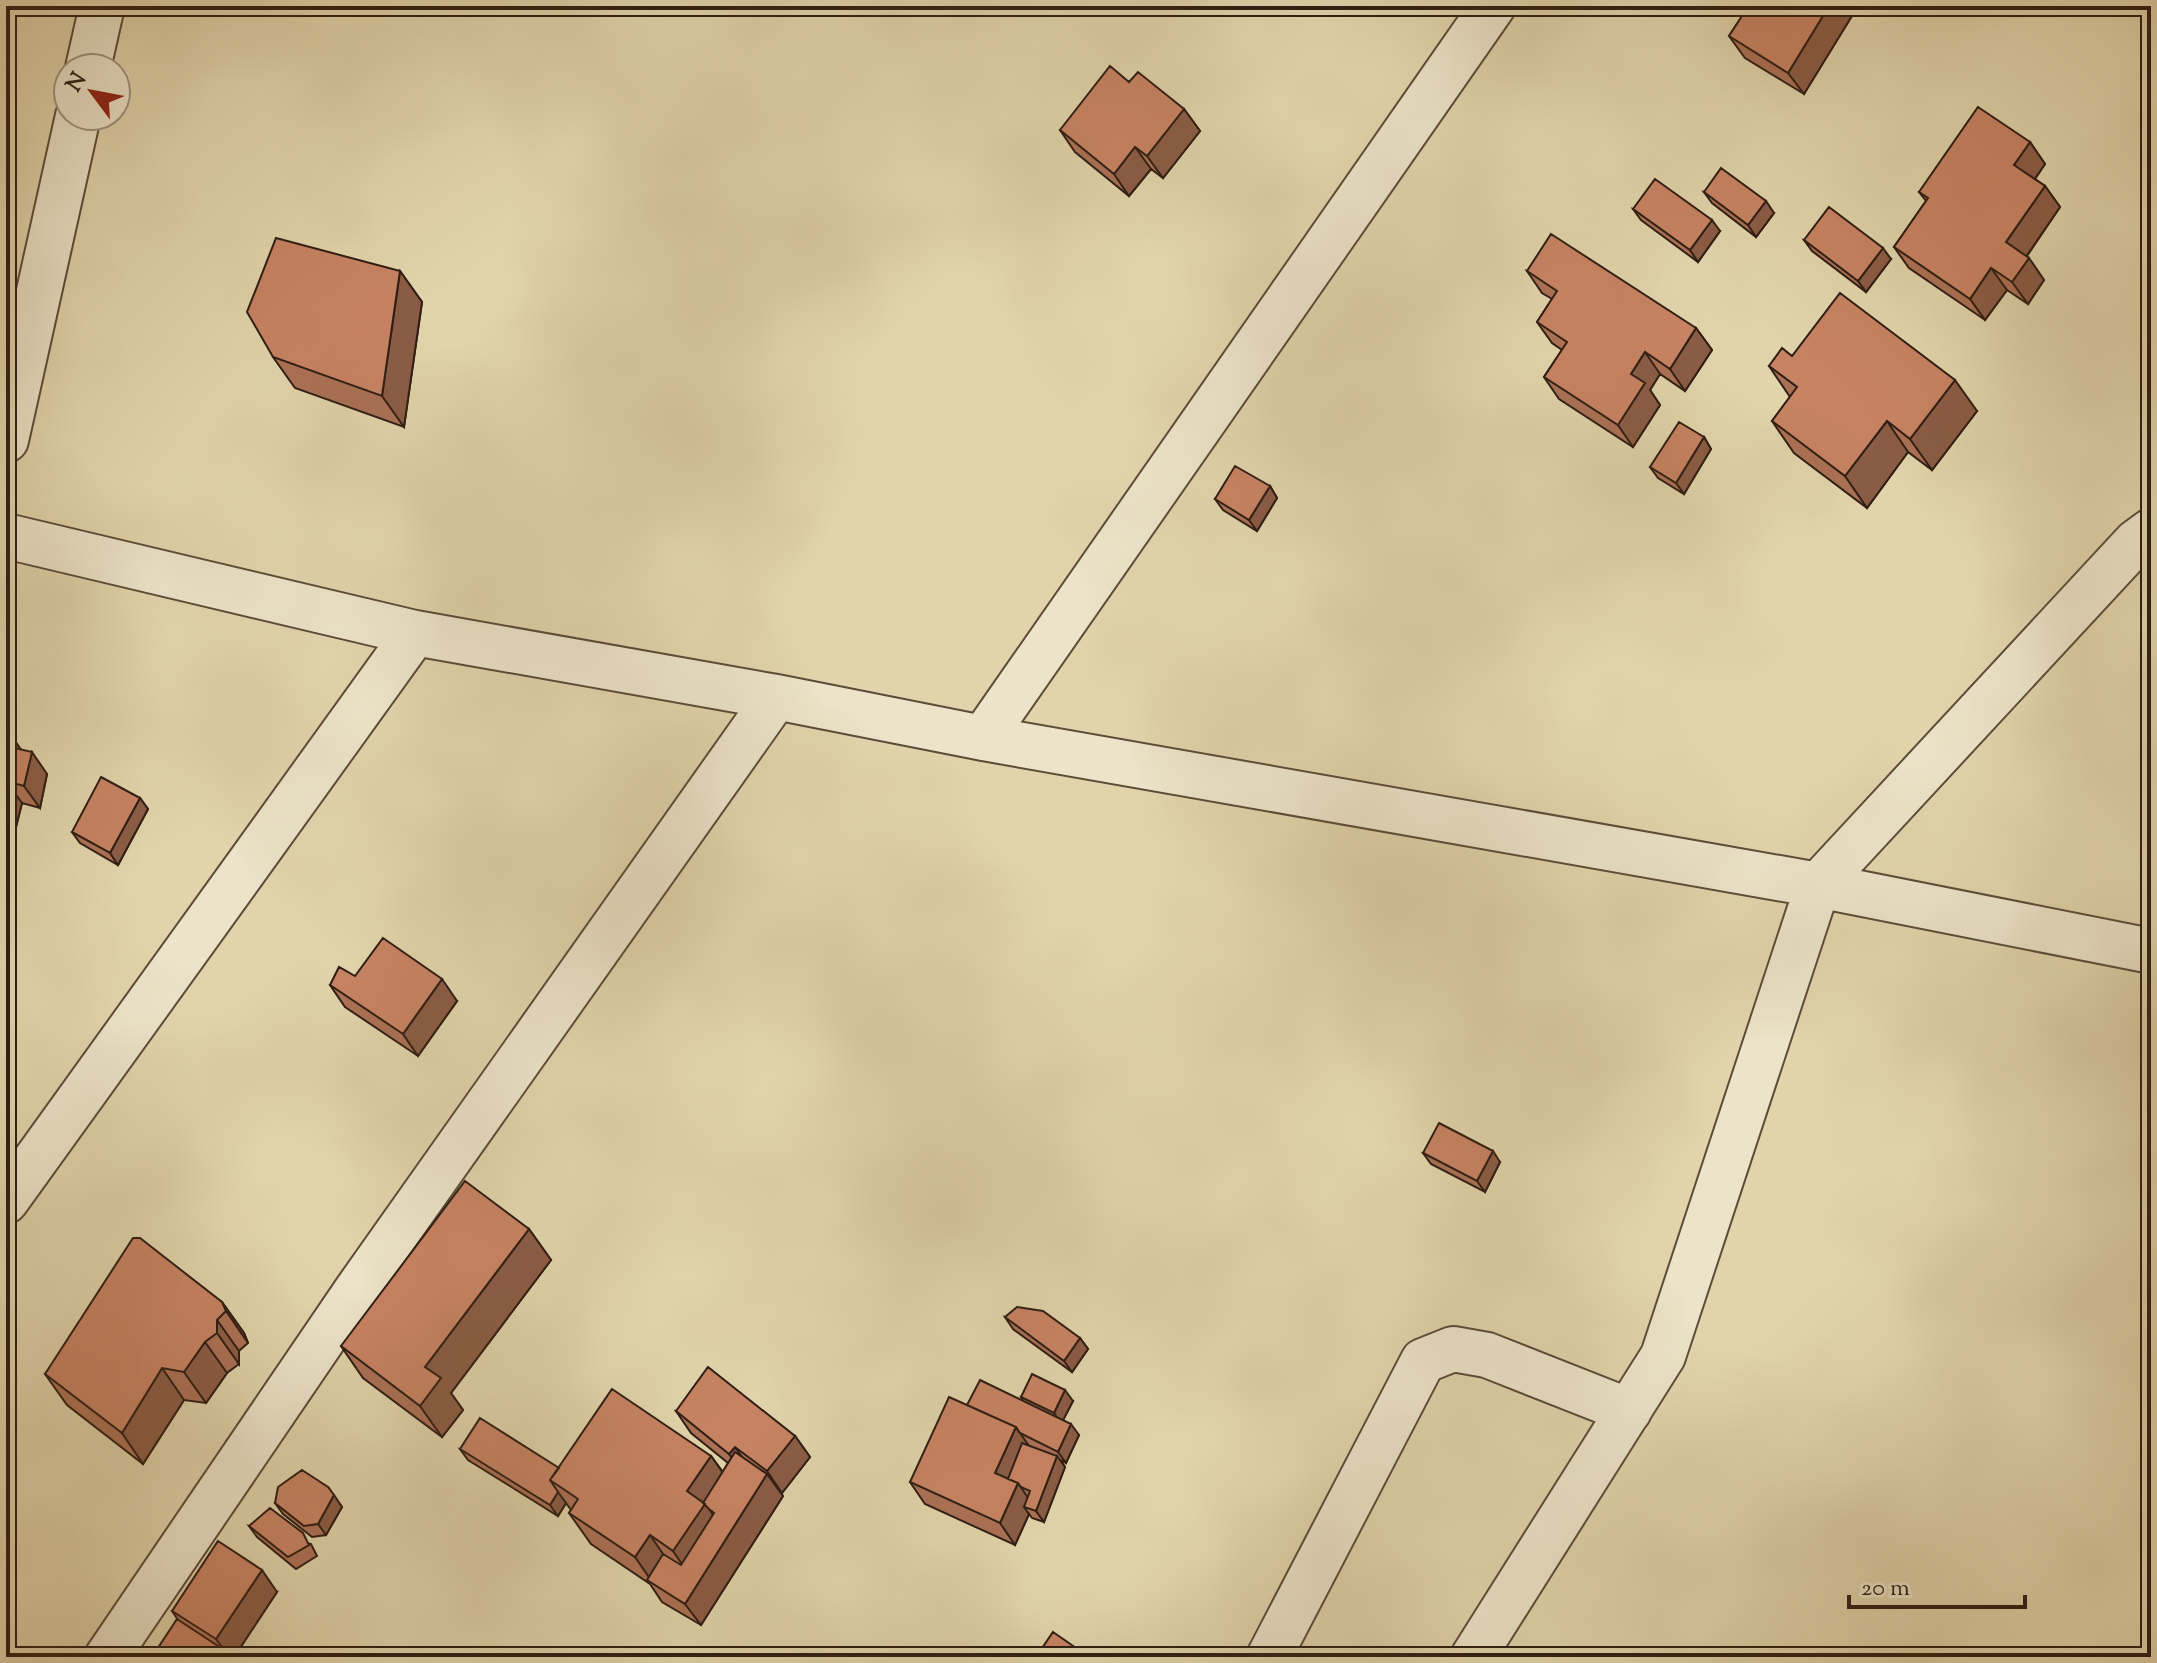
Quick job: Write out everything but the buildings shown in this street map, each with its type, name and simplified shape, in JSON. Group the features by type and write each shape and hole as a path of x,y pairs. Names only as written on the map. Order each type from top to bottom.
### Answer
{"street":[{"path":"92,52 102,6"},
{"path":"983,738 1493,6"},
{"path":"6,440 74,132"},
{"path":"1473,1657 1663,1356 1818,885 2136,542 2151,531"},
{"path":"6,536 415,633 776,697 983,738 1818,885 2151,951"},
{"path":"6,1201 415,633"},
{"path":"107,1657 356,1291 776,697"},
{"path":"1269,1657 1423,1361 1453,1349 1487,1355 1629,1411"}]}
